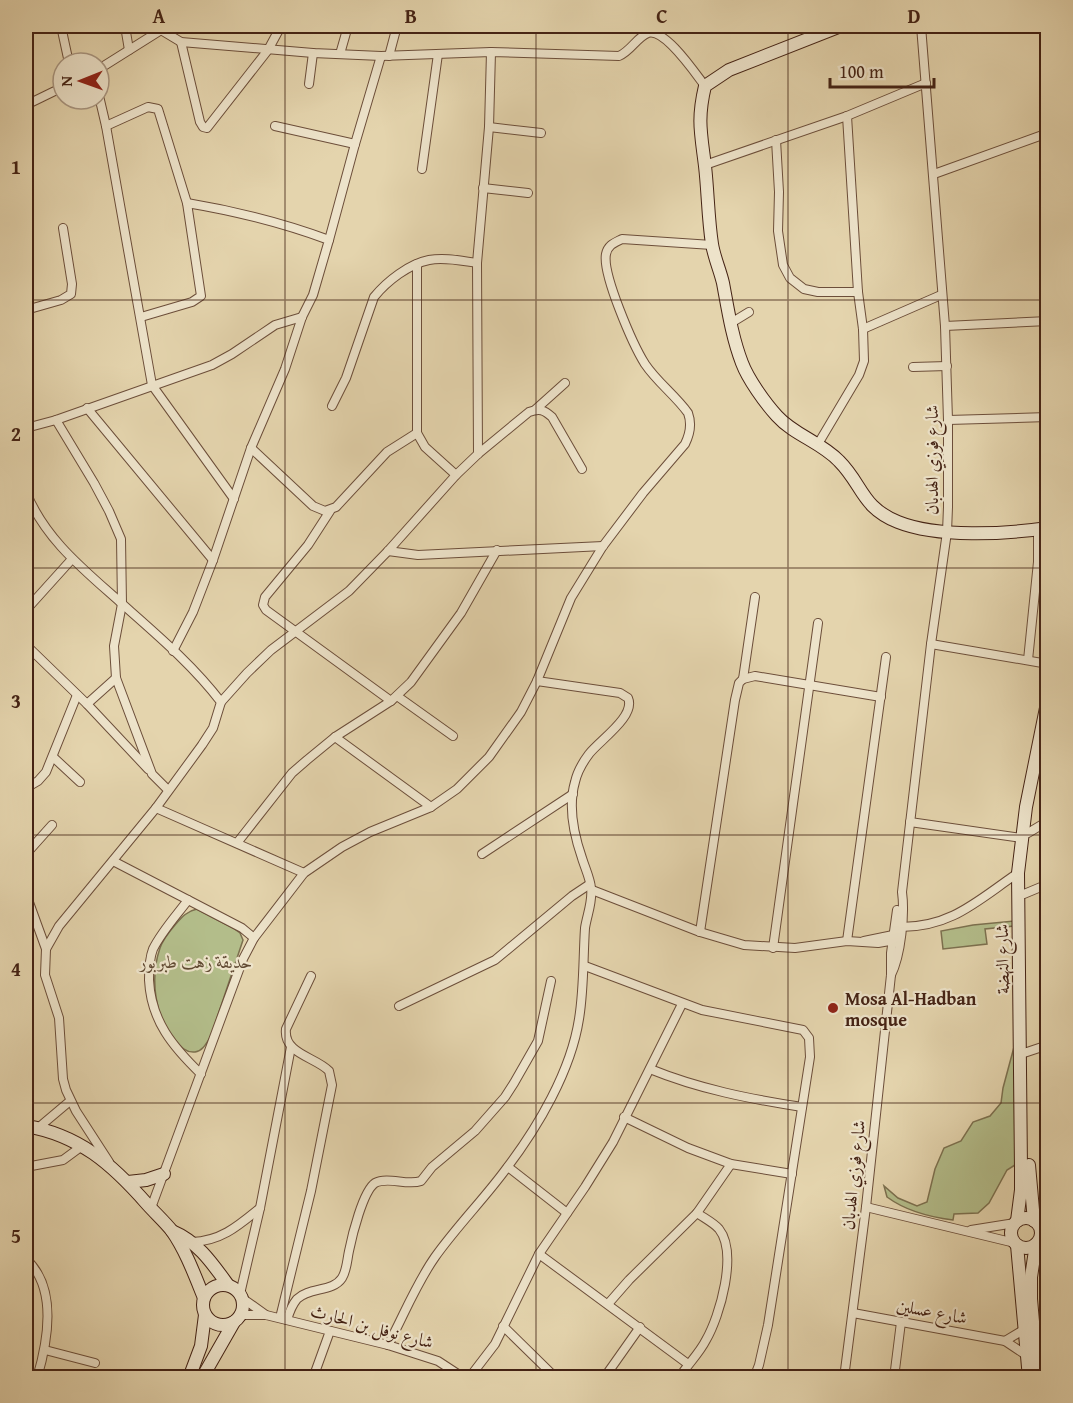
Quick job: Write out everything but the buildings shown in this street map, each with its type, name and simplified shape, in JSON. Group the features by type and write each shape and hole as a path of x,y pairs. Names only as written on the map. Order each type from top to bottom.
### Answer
{"street":[{"path":"61,26 66,51"},
{"path":"125,26 129,50"},
{"path":"181,42 200,122 203,127 207,128 268,50 281,26"},
{"path":"340,54 348,26"},
{"path":"173,651 193,612 251,448 285,369 302,317 313,295 355,144 397,26"},
{"path":"841,26 729,70 705,86 700,110 700,138 705,165 712,244 734,339 743,366 777,416 837,459 863,496 885,515 910,525 947,532 1043,529 1028,660"},
{"name":"شارع فوزي الهدبان","path":"891,975 896,967 898,901 902,892 931,644 947,532 948,420 945,326 921,26"},
{"path":"111,61 163,28 181,42 268,50 385,56 491,52 619,56 627,53 646,34 658,33 666,38 705,86"},
{"path":"478,454 477,263 489,127 491,52"},
{"path":"309,84 313,53"},
{"path":"422,170 438,54"},
{"path":"705,165 847,116 926,83"},
{"path":"26,105 51,93"},
{"path":"106,126 148,107 158,109 187,203 201,296 192,302 141,317"},
{"path":"102,111 152,385 234,499"},
{"path":"818,444 864,361 847,116"},
{"path":"274,126 355,144"},
{"path":"489,127 541,133"},
{"path":"934,174 1047,133"},
{"path":"776,140 780,192 778,231 783,265 790,278 804,288 818,292 858,292"},
{"path":"483,188 528,193"},
{"path":"187,203 302,230 329,240"},
{"path":"26,309 61,300 71,294 72,284 63,228"},
{"path":"151,1208 243,959 254,938 304,873 370,832 431,807 457,789 489,757 521,712 537,681 571,598 603,546 685,444 690,429 688,413 658,380 640,353 609,279 605,262 607,252 612,244 622,239 712,244"},
{"path":"332,406 346,378 374,297 381,288 417,264 431,260 477,263"},
{"path":"417,264 417,433 425,447 456,475"},
{"path":"863,329 941,295"},
{"path":"731,323 749,312"},
{"path":"26,428 56,420 212,364 232,354 275,325 302,317"},
{"path":"945,326 1047,321"},
{"path":"913,367 947,366"},
{"path":"46,949 59,926 156,808 213,728 221,702 266,655 349,591 478,454 511,425 536,409 565,383"},
{"path":"87,408 213,560"},
{"path":"536,409 545,411 552,417 582,469"},
{"path":"948,420 1047,417"},
{"path":"56,420 110,511 121,539 122,604 114,646 116,678 152,774"},
{"path":"417,433 387,452 330,511 308,545 265,597 263,605 266,610 296,633 453,736"},
{"path":"251,448 313,506 321,511 330,511"},
{"path":"26,492 39,520 57,544 173,651 221,702"},
{"path":"388,551 418,555 603,546"},
{"path":"237,843 292,774 335,737 394,699 418,674 461,613 497,550"},
{"path":"26,610 72,560"},
{"path":"743,679 755,597"},
{"path":"773,948 818,624"},
{"path":"931,644 1047,664"},
{"path":"26,645 87,704 168,790"},
{"path":"848,941 886,657"},
{"path":"700,932 739,683 743,679 755,676 881,697"},
{"path":"87,704 116,678"},
{"path":"388,1345 411,1297 435,1257 508,1167 546,1106 568,1058 579,1020 585,966 584,940 591,887 577,839 573,818 573,794 575,782 588,755 628,713 630,700 620,693 537,681"},
{"path":"27,783 43,778 77,695"},
{"name":"شارع النهضة","path":"1016,1222 1021,1190 1025,1053 1025,836 1034,762 1047,699"},
{"name":"شارع النهضة","path":"1040,1223 1029,1177 1018,873 1047,730"},
{"path":"335,737 431,807"},
{"path":"53,757 80,783"},
{"path":"482,854 573,794"},
{"path":"156,808 304,873"},
{"path":"910,822 1025,836 1047,821"},
{"path":"26,854 52,825"},
{"path":"113,861 242,928 254,938"},
{"path":"878,943 952,917 1018,873"},
{"path":"1024,894 1047,884"},
{"path":"399,1006 495,960 572,896 591,887 700,932 744,945 795,948 863,941 884,945 891,953"},
{"path":"26,894 46,949 45,975 59,1018 63,1079 70,1101 113,1167"},
{"path":"188,900 159,937 152,951 149,962 150,992 157,1020 165,1035 201,1074"},
{"path":"863,941 898,935"},
{"name":"شارع فوزي الهدبان","path":"844,1377 866,1207 891,975 891,953 898,935"},
{"path":"585,966 682,1004 797,1029 807,1034 810,1057 792,1174 768,1325 761,1359 754,1377"},
{"path":"283,1319 332,1085 332,1076 325,1067 291,1047 285,1035 311,976"},
{"path":"283,1319 302,1295 332,1286 340,1280 371,1187 381,1181 409,1183 421,1181 432,1167 475,1131 505,1097 538,1041 551,981"},
{"path":"469,1377 489,1353 539,1254 608,1150 682,1004"},
{"path":"1025,1053 1047,1046"},
{"path":"202,1377 243,1306 241,1296 291,1047"},
{"path":"650,1070 708,1089 802,1107"},
{"path":"32,1127 70,1101"},
{"path":"624,1117 688,1148 731,1164 792,1174"},
{"path":"32,1127 65,1137 113,1167 172,1231 194,1272 204,1298"},
{"path":"26,1167 63,1160 82,1146"},
{"path":"608,1304 628,1280 697,1213 731,1164"},
{"path":"508,1167 567,1213"},
{"path":"128,1182 146,1180 164,1174"},
{"path":"866,1207 1029,1248 1041,1241"},
{"path":"192,1242 224,1235 260,1208"},
{"path":"678,1377 705,1343 713,1328 719,1310 727,1260 723,1236 718,1227 697,1213"},
{"path":"966,1231 1016,1222 1025,1218 1040,1223 1041,1241 1031,1277 1038,1377"},
{"path":"1016,1222 1011,1231 1016,1244 1029,1377"},
{"path":"172,1231 192,1242 206,1255 228,1285"},
{"path":"539,1254 688,1364"},
{"path":"26,1259 39,1275 46,1302 45,1350 37,1377"},
{"path":"189,1377 201,1346 205,1315 202,1304 204,1298 211,1288 219,1285 235,1288 241,1296"},
{"name":"شارع نوفل بن الحارث","path":"241,1296 266,1315"},
{"name":"شارع عسلين","path":"853,1313 1005,1341 1026,1355"},
{"path":"205,1315 213,1323 218,1324 229,1324 237,1318"},
{"name":"شارع نوفل بن الحارث","path":"237,1318 266,1315 388,1345 438,1361 464,1377"},
{"path":"894,1377 901,1322"},
{"path":"504,1326 556,1377"},
{"path":"604,1377 640,1327"},
{"path":"1005,1341 1025,1329"},
{"path":"313,1377 330,1331"},
{"path":"45,1350 95,1363"}],"green space":[{"name":"حديقة زهت طبربور","path":"197,909 233,928 240,933 243,940 211,1036 203,1048 192,1052 186,1051 180,1045 163,1021 156,997 155,972 160,948 166,936 185,915"},
{"path":"1014,921 1014,926 985,929 987,944 943,949 941,931"},
{"path":"1014,1047 1015,1165 1007,1170 989,1203 978,1213 954,1214 953,1220 918,1213 887,1197 884,1186 898,1198 917,1206 927,1202 935,1169 944,1148 961,1141 973,1122 990,1116 1001,1103"}],"place":[{"name":"Mosa Al-Hadban mosque","path":"833,1008"}]}
